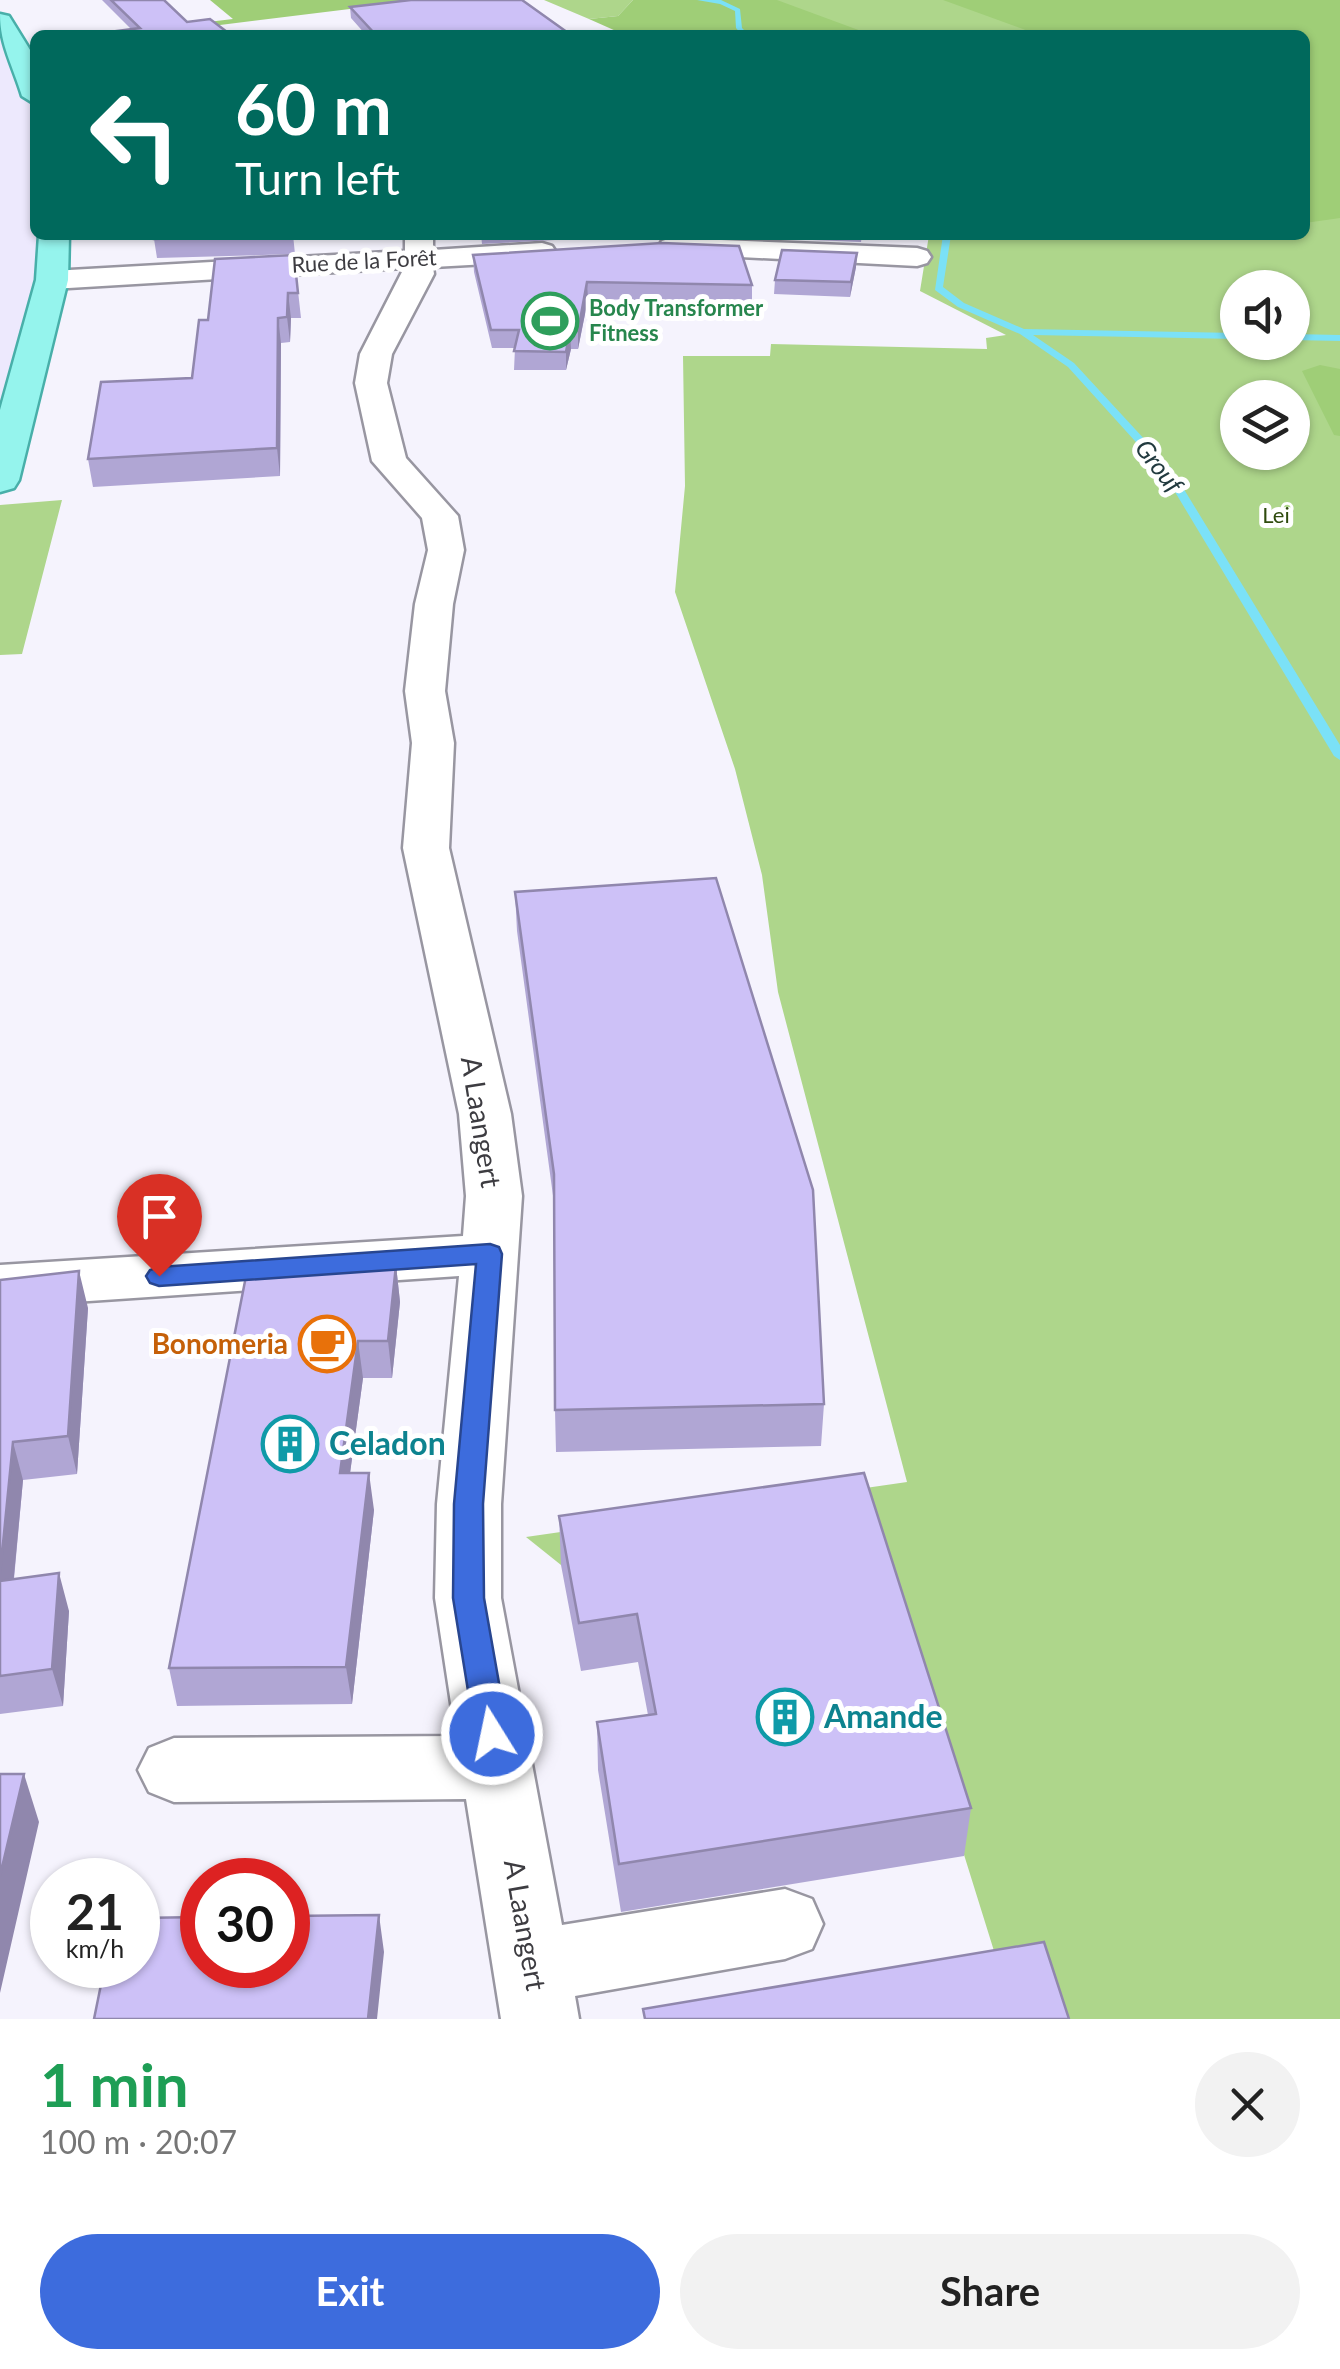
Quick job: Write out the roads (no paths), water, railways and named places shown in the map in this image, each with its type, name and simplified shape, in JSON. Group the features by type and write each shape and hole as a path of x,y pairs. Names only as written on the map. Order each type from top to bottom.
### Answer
{"main road":[{"path":"0,20 30,82"},
{"path":"0,480 52,280 54,240"}],"street":[{"name":"Rue de la Forêt","path":"52,280 420,247 569,250"},
{"name":"A Laangert","path":"420,247 414,289 371,369 388,461 440,516 446,550 434,604 425,691 433,743 426,848 484,1114 494,1196 469,1504 468,1598 536,1993"},
{"path":"643,247 916,257"},
{"path":"0,1286 78,1296 490,1254"},
{"path":"174,1770 497,1767"},
{"path":"536,1993 784,1924"}],"waterway":[{"name":"Grouf","path":"700,0 721,2 738,10 741,30"},
{"name":"Grouf","path":"946,240 938,288 961,305 1023,332"},
{"path":"1023,332 1220,336"},
{"name":"Grouf","path":"1023,332 1071,365 1167,470 1340,756"},
{"path":"1310,337 1340,338"}],"place":[{"name":"Body Transformer Fitness","path":"550,321"},
{"name":"Bonomeria","path":"327,1344"},
{"name":"Celadon","path":"290,1444"},
{"name":"Amande","path":"785,1717"}],"park label":[{"name":"Lei","path":"1276,515"}]}
